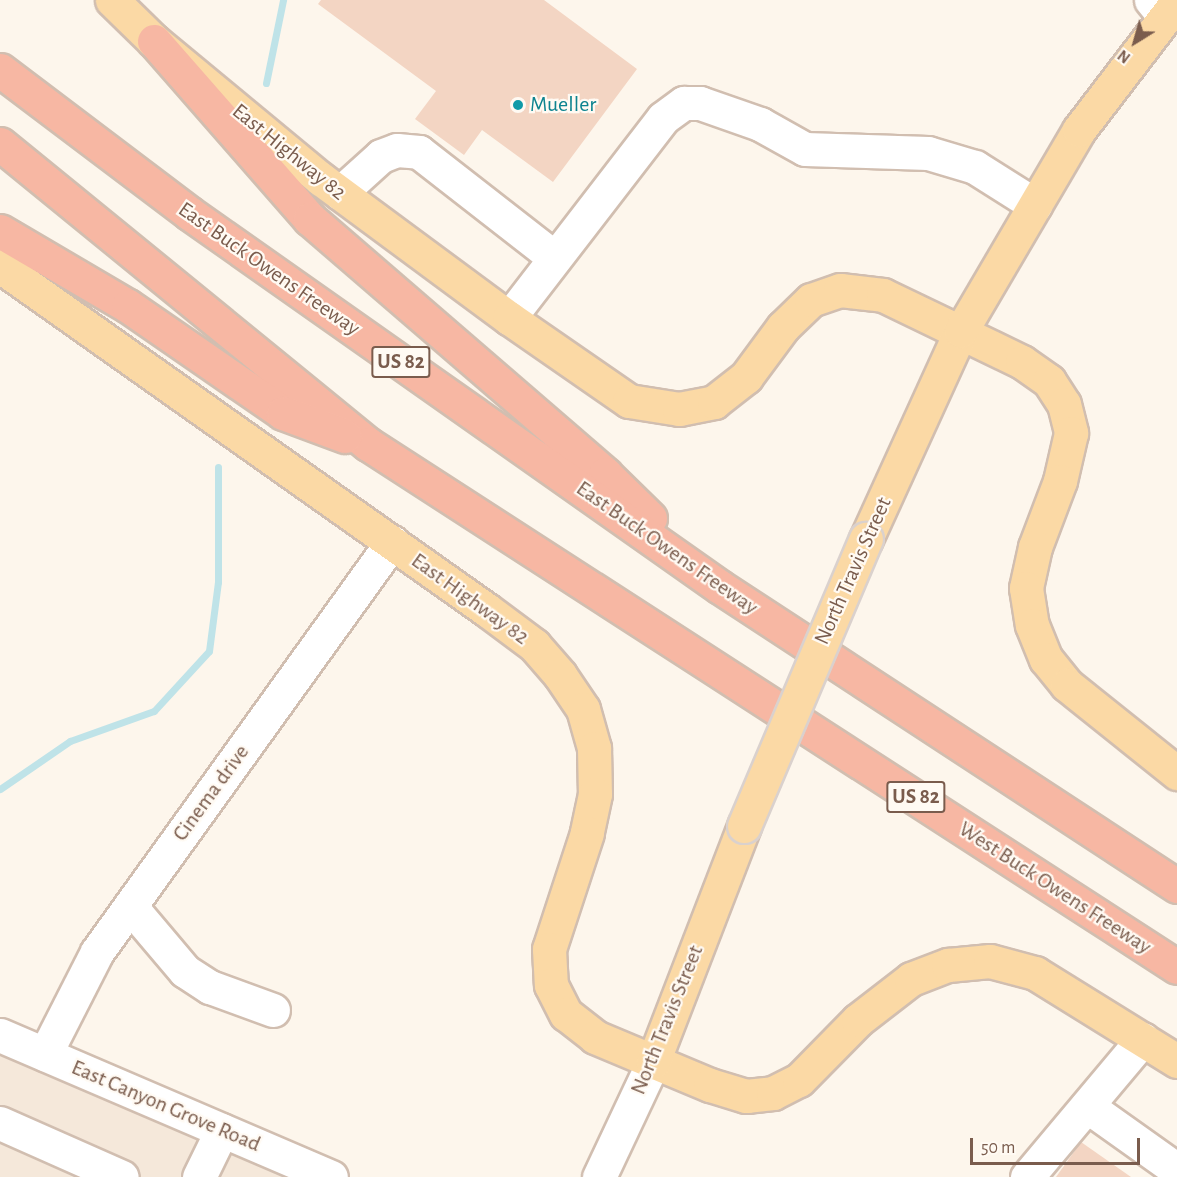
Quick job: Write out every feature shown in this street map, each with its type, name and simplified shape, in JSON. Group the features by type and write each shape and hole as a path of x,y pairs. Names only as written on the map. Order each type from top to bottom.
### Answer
{"highway":[{"path":"154,41 310,219 604,474 720,586"},
{"name":"East Buck Owens Freeway","path":"0,70 189,213 720,586 1177,886"},
{"name":"US 82","path":"0,144 368,444"},
{"path":"0,231 129,306 283,413 368,444"},
{"name":"West Buck Owens Freeway","path":"368,444 1177,967"}],"main road":[{"name":"East Highway 82","path":"112,0 154,41 340,193 508,318 629,401 679,409 714,402 746,377 783,327 811,300 840,290 884,295 961,331 1049,381 1064,404 1071,433 1060,481 1035,547 1026,588 1032,625 1046,659 1067,685 1177,773"},
{"name":"North Travis Street","path":"653,1062 744,826 866,539 961,331 1079,130 1164,6"},
{"name":"East Highway 82","path":"0,266 392,542 534,645 583,709 594,748 595,794 587,833 549,949 551,985 566,1014 595,1037 653,1062 746,1096 773,1093 799,1080 858,1020 911,979 948,965 990,961 1035,972 1177,1061"}],"street":[{"path":"508,318 663,118 684,103 700,103 760,124 805,149 928,153 975,167 1035,205"},
{"path":"340,193 381,156 397,150 419,152 555,258"},
{"name":"Cinema drive","path":"45,1054 97,952 392,542"},
{"path":"130,906 185,971 210,987 273,1010"},
{"name":"East Canyon Grove Road","path":"0,1035 331,1177"},
{"path":"1027,1177 1143,1039"},
{"name":"North Travis Street","path":"599,1177 653,1062"},
{"path":"1087,1106 1177,1170"},
{"path":"0,1123 122,1177"},
{"path":"199,1177 222,1130"}],"shaded area":[{"path":"0,1050 289,1177 0,1177"}],"building":[{"name":"Mueller","path":"321,0 544,0 637,69 553,182 482,130 464,155 415,119 436,91 318,4"},
{"path":"1081,1142 1131,1177 1056,1177"}],"waterway":[{"path":"266,83 283,0"},
{"path":"0,789 70,741 154,711 209,651 218,582 218,467"}],"place":[{"name":"Mueller","path":"518,105"}]}
